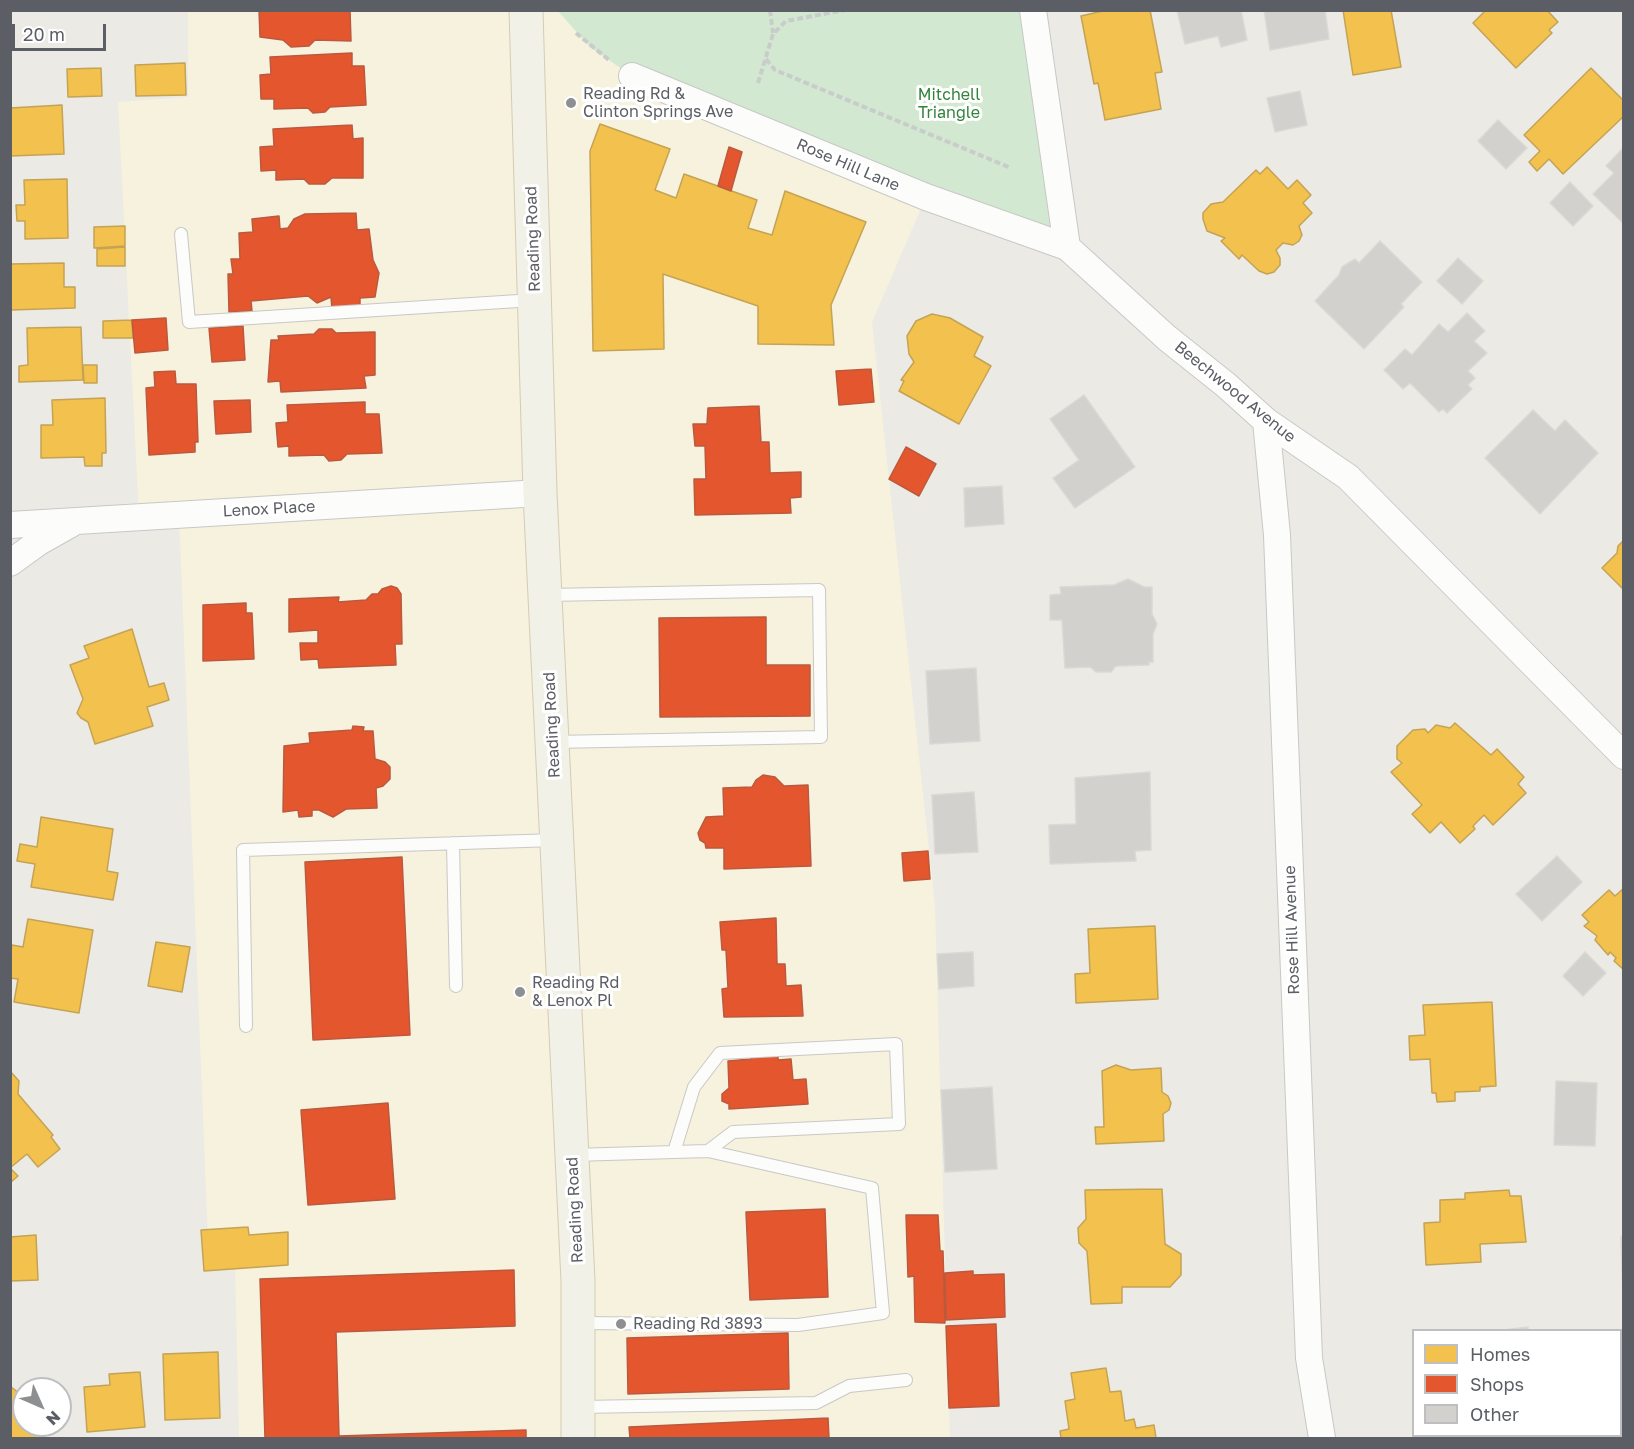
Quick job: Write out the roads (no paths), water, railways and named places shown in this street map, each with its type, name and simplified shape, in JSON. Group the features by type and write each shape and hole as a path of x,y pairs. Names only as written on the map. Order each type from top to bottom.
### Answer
{"main road":[{"name":"Reading Road","path":"526,10 540,493 572,1155 578,1323 578,1423"}],"street":[{"path":"1032,10 1067,247"},
{"name":"Rose Hill Lane","path":"632,76 926,197 1067,247"},
{"name":"Beechwood Avenue","path":"1067,247 1167,338 1266,420 1348,477 1623,756"},
{"name":"Rose Hill Avenue","path":"1266,420 1277,535 1309,1358 1322,1438"},
{"name":"Lenox Place","path":"10,563 76,520 540,493"},
{"path":"10,525 76,520"}],"lane":[{"path":"181,234 189,322 535,300"},
{"path":"545,595 819,590 821,737 553,742"},
{"path":"246,1026 243,850 557,840"},
{"path":"453,843 456,986"},
{"path":"674,1152 694,1087 720,1053 896,1044 899,1124 733,1132 708,1151"},
{"path":"572,1155 708,1151 872,1188 883,1313 798,1324 578,1323"},
{"path":"578,1423 816,1403 849,1386 906,1380"}],"place":[{"name":"Reading Rd & Clinton Springs Ave","path":"571,103"},
{"name":"Reading Rd & Lenox Pl","path":"520,992"},
{"name":"Reading Rd 3893","path":"621,1324"}],"park label":[{"name":"Mitchell Triangle","path":"949,104"}]}
